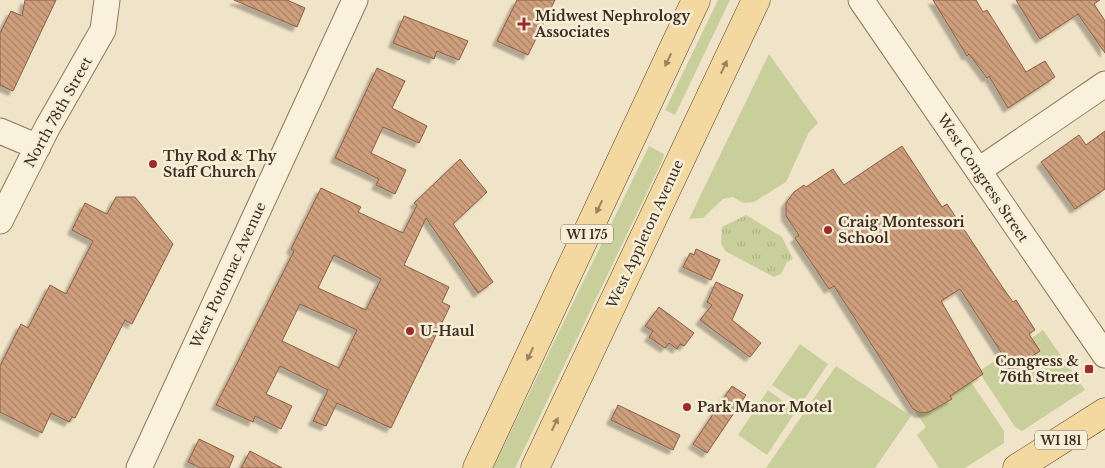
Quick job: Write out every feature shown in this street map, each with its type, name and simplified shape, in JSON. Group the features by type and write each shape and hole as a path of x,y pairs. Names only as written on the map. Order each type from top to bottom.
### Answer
{"main road":[{"name":"WI 175","path":"477,468 696,0"},
{"name":"West Appleton Avenue","path":"535,468 756,0"},
{"name":"WI 181","path":"1017,468 1105,412"}],"street":[{"name":"North 78th Street","path":"0,221 38,147 103,30 107,0"},
{"name":"West Potomac Avenue","path":"139,468 355,0"},
{"name":"West Congress Street","path":"861,0 1105,355"},
{"path":"978,170 1105,84"},
{"path":"0,130 38,147"}],"green space":[{"path":"718,0 730,0 675,115 665,110"},
{"path":"769,54 818,123 809,132 786,182 754,202 743,203 733,197 723,199 703,218 689,219"},
{"path":"649,146 664,154 663,159 515,468 493,468"},
{"path":"746,215 782,237 793,259 787,262 781,274 774,277 725,251 721,243 722,227"},
{"path":"1043,330 1085,390 1022,431 1015,427 981,375 983,374 981,370 1003,355 1013,369 1039,351 1032,338"},
{"path":"800,344 828,364 801,404 772,385"},
{"path":"836,366 911,416 875,468 766,468"},
{"path":"967,376 1004,431 1004,443 965,468 939,468 917,435 926,427 913,409 925,411 941,406 952,399 946,390"},
{"path":"768,390 796,411 767,455 738,435"}],"building":[{"path":"25,0 56,0 13,91 0,85 0,33 11,11 22,16"},
{"path":"234,0 287,0 305,8 297,27"},
{"path":"517,0 555,0 528,55 497,41"},
{"path":"933,0 976,0 983,12 987,10 1026,72 1045,61 1055,77 1008,108 989,76 987,78 969,54 967,56"},
{"path":"1016,0 1100,0 1094,4 1105,21 1105,53 1078,14 1040,39"},
{"path":"404,16 468,41 459,60 437,51 434,59 393,43"},
{"path":"377,68 405,81 392,108 427,126 419,143 383,127 371,153 406,170 395,194 376,185 379,179 335,158"},
{"path":"1105,131 1105,189 1075,209 1041,162 1079,135 1086,145"},
{"path":"902,146 942,207 947,204 1013,302 1016,300 1035,330 1029,334 1040,351 1012,369 960,289 941,301 983,374 950,396 952,399 929,412 921,413 913,409 834,286 829,289 795,238 799,235 786,216 786,203 794,192 804,185 806,187 833,169 844,185"},
{"path":"460,159 487,192 453,224 493,282 478,293 426,218 404,265 449,287 442,302 450,306 391,428 337,403 326,426 313,421 328,390 280,366 266,394 292,406 281,429 255,416 253,422 216,405 294,251 291,249 321,188 361,207 358,212 403,233 417,205 414,203","holes":["334,255 381,279 366,310 318,288","300,304 357,330 339,368 282,341"]},
{"path":"116,197 135,197 173,244 132,324 125,320 75,418 72,417 69,422 51,413 42,433 0,412 0,366 21,324 28,328 50,285 66,294 93,241 72,230 85,203 107,214"},
{"path":"696,249 720,260 711,280 683,267 690,253 694,255"},
{"path":"716,282 743,295 732,320 761,343 750,357 700,320 712,305 707,302"},
{"path":"659,307 694,333 684,346 680,344 677,349 669,343 665,348 649,337 653,331 645,326"},
{"path":"732,386 746,395 707,453 693,444"},
{"path":"618,405 680,435 673,450 611,420"},
{"path":"199,439 234,456 229,468 201,468 188,462"},
{"path":"250,451 282,468 241,468"}],"place":[{"name":"Midwest Nephrology Associates","path":"524,24"},
{"name":"Thy Rod & Thy Staff Church","path":"153,164"},
{"name":"Craig Montessori School","path":"828,230"},
{"name":"U-Haul","path":"410,331"},
{"name":"Congress & 76th Street","path":"1089,369"},
{"name":"Park Manor Motel","path":"687,407"}]}
